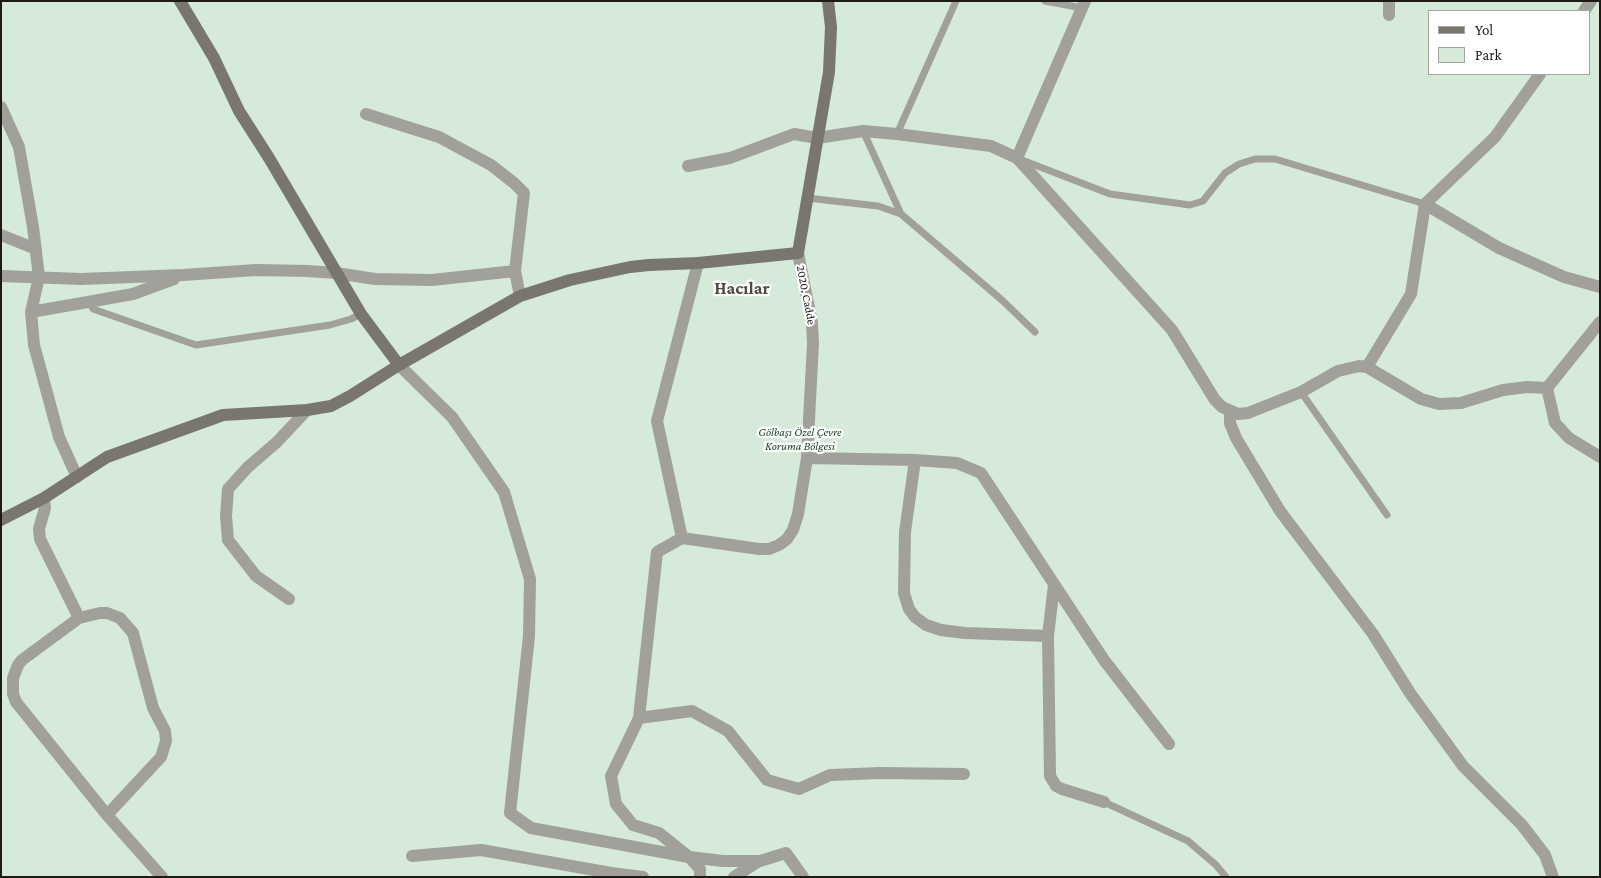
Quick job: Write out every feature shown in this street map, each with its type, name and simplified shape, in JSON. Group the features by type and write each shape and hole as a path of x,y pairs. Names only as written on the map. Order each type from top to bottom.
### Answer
{"street":[{"path":"180,1 214,58 238,112 269,158 361,314 399,365 452,417 504,492 530,580 529,636 510,813 531,828 689,857 760,861"},
{"name":"2020. Cadde","path":"682,538 769,549 787,539 793,530 798,514 807,458 813,343 812,323 798,253 829,72 831,14 828,1"},
{"path":"1389,1 1390,15"},
{"path":"1017,158 1084,5"},
{"path":"1367,367 1411,294 1425,204 1496,137 1539,75"},
{"path":"1,107 20,147 36,249 39,278 31,312 34,345 47,399 59,437 77,477"},
{"path":"366,114 439,137 491,165 524,193 515,271 520,296"},
{"path":"688,166 730,158 794,134 817,138 863,131 991,146 1017,158 1172,330 1215,400 1230,412 1238,414 1248,413 1301,392 1338,371 1350,367 1367,367 1421,399 1439,404 1461,403 1503,390 1527,387 1547,388"},
{"path":"1425,204 1499,248 1564,277 1600,287"},
{"path":"1,235 36,249"},
{"path":"1,520 44,498 107,458 223,415 307,410 331,406 520,296 570,280 630,267 698,263 798,253"},
{"path":"698,263 657,420 682,538 657,552 639,718 611,776 616,804 633,825 659,833 689,857 700,869 700,877"},
{"path":"1,276 81,279 256,270 336,273 375,279 432,280 515,271"},
{"path":"31,312 133,294 183,275"},
{"path":"1547,388 1600,322"},
{"path":"1547,388 1555,423 1569,438 1600,457"},
{"path":"289,599 256,576 228,540 226,516 228,489 307,410"},
{"path":"1230,412 1230,422 1236,438 1280,511 1373,634 1410,693 1463,766 1522,826 1545,856 1553,877"},
{"path":"807,458 915,460 957,463 981,473 1104,660 1169,744"},
{"path":"915,460 905,532 904,593 909,609 915,617 926,625 941,630 965,633 1048,636"},
{"path":"44,498 46,508 38,529 40,539 79,618"},
{"path":"1054,585 1048,636 1050,776 1056,786 1062,789 1104,802"},
{"path":"107,815 162,757 166,741 165,731 153,708 129,627 120,618 107,613 100,613 79,618 22,660 13,678 13,694 16,702 107,815 162,877"},
{"path":"639,718 692,711 728,731 767,780 799,789 830,775 880,773 964,774"},
{"path":"412,856 481,850 643,877"},
{"path":"734,877 760,861 786,853 804,876"}],"lane":[{"path":"897,134 956,1"},
{"path":"1045,1 1084,5"},
{"path":"863,131 901,214"},
{"path":"1017,158 1110,194 1190,205 1203,201 1225,173 1239,164 1255,159 1275,159 1425,204"},
{"path":"807,198 878,206 901,214 1003,301 1034,332"},
{"path":"89,301 93,309 196,345 330,325 361,314"},
{"path":"1301,392 1387,515"},
{"path":"1104,802 1188,841 1216,865 1226,877"}],"green space":[{"name":"Gölbaşı Özel Çevre Koruma Bölgesi","path":"1,1 1600,1 1600,877 1,877"}],"district":[{"name":"Hacılar","path":"742,288"}]}
